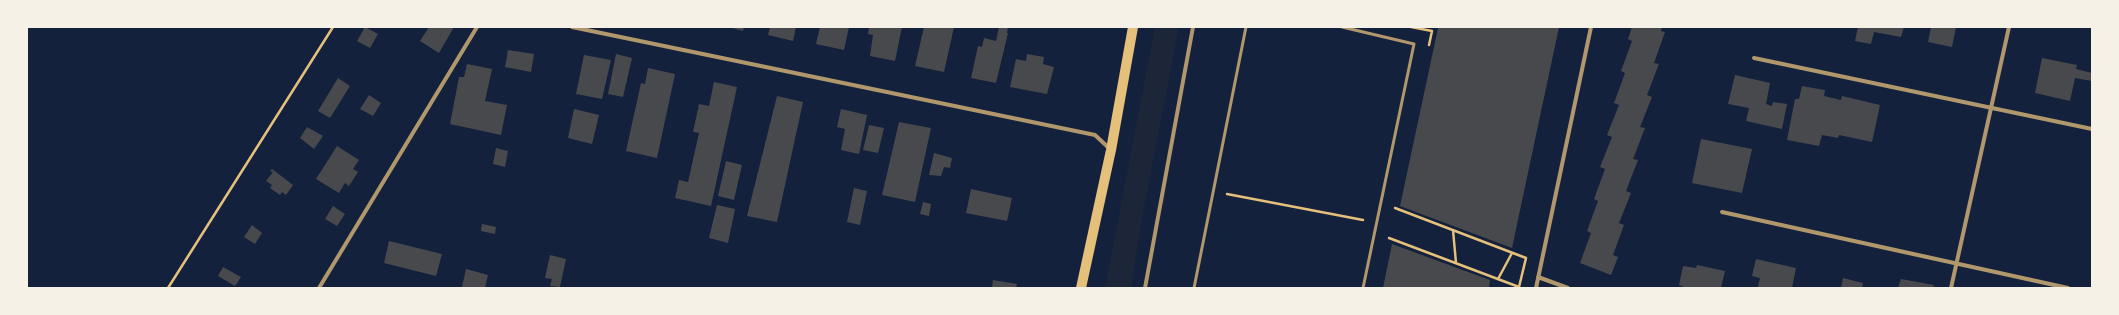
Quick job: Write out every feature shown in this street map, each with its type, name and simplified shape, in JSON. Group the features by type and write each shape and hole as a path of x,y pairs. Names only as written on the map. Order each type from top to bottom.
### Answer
{"main road":[{"path":"1081,288 1111,150 1133,27"}],"street":[{"path":"319,288 477,27"},
{"path":"572,27 1095,135 1111,150"},
{"path":"1145,288 1193,27"},
{"path":"1536,288 1591,27"},
{"path":"1951,288 1958,264 2009,27"},
{"path":"1754,58 2092,130"},
{"path":"1722,212 2068,288"},
{"path":"1538,277 1568,288"}],"lane":[{"path":"1194,288 1246,27"},
{"path":"1342,27 1414,44 1363,288"}],"path":[{"path":"168,288 333,27"},
{"path":"1213,191 1376,223"},
{"path":"1389,238 1519,287 1526,258 1395,208"},
{"path":"1453,230 1456,263"},
{"path":"1498,279 1512,253"}],"shaded area":[{"path":"1155,27 1179,27 1142,218 1131,288 1105,288"}],"building":[{"path":"365,27 378,34 370,48 357,41"},
{"path":"429,27 454,27 439,53 420,41"},
{"path":"728,27 744,27 743,31"},
{"path":"770,27 796,27 793,41 768,35"},
{"path":"820,27 849,27 844,50 816,44"},
{"path":"869,27 902,27 895,61 870,56 873,35 868,34"},
{"path":"924,27 954,27 944,72 915,66"},
{"path":"999,27 1008,27 1008,33 996,83 971,78 978,46 982,47 984,38 996,41"},
{"path":"1435,27 1559,27 1512,248 1400,206 1438,28"},
{"path":"1632,27 1662,27 1661,31 1665,32 1654,63 1659,64 1647,95 1652,97 1640,127 1645,128 1633,159 1638,160 1626,191 1631,193 1619,223 1624,225 1613,255 1618,257 1611,275 1580,263 1591,233 1587,231 1598,201 1594,199 1605,169 1600,167 1612,137 1607,135 1619,105 1614,103 1625,73 1621,71 1632,41 1628,39"},
{"path":"1858,27 1904,27 1901,37 1874,32 1871,44 1855,41"},
{"path":"1931,27 1956,27 1952,47 1928,42"},
{"path":"508,50 534,54 531,72 505,67"},
{"path":"616,54 632,58 623,97 608,94"},
{"path":"1027,54 1044,57 1043,64 1054,67 1047,94 1010,87 1016,59 1026,61"},
{"path":"584,55 611,60 602,99 576,94"},
{"path":"2042,58 2077,65 2076,69 2092,73 2092,81 2075,78 2070,101 2035,93"},
{"path":"467,64 492,69 485,101 507,105 501,135 450,124 459,77 464,77"},
{"path":"648,68 675,74 657,158 626,151 641,83 645,84"},
{"path":"1735,75 1770,83 1766,104 1772,106 1773,102 1787,104 1782,129 1746,121 1749,108 1728,104"},
{"path":"338,78 350,86 330,118 318,111"},
{"path":"714,82 737,87 711,206 675,198 679,180 688,182 699,133 693,132 699,104 709,106"},
{"path":"1802,86 1825,90 1824,96 1841,100 1842,96 1880,105 1872,142 1839,135 1838,138 1822,135 1819,146 1787,140 1795,99 1799,99"},
{"path":"369,95 381,103 373,116 360,109"},
{"path":"777,96 803,102 777,222 747,216"},
{"path":"574,109 599,115 592,144 568,138"},
{"path":"841,109 867,115 859,154 841,150 845,129 837,127"},
{"path":"899,122 931,128 915,202 882,195"},
{"path":"869,125 884,128 878,153 863,150"},
{"path":"307,127 323,136 314,149 300,138"},
{"path":"1701,139 1752,149 1742,193 1692,183"},
{"path":"337,146 359,160 353,169 358,172 349,186 345,183 339,193 316,179"},
{"path":"496,148 508,151 505,167 493,164"},
{"path":"934,153 952,158 950,168 944,167 941,176 929,175"},
{"path":"726,161 742,165 734,200 718,196"},
{"path":"272,169 293,185 286,195 282,192 280,195 270,188 272,185 266,181 273,172 270,171"},
{"path":"854,188 867,191 860,225 847,222"},
{"path":"971,189 1012,198 1007,221 966,213"},
{"path":"923,202 931,204 929,216 920,214"},
{"path":"717,205 735,209 728,243 709,238"},
{"path":"333,206 345,214 337,226 325,219"},
{"path":"482,224 496,227 495,234 481,231"},
{"path":"252,225 262,233 255,244 244,237"},
{"path":"389,241 442,254 436,276 384,263"},
{"path":"1392,244 1490,280 1489,288 1383,288"},
{"path":"550,255 566,259 560,287 550,286 552,279 545,278"},
{"path":"1756,259 1796,268 1792,288 1758,287 1760,278 1752,276"},
{"path":"1697,265 1725,271 1721,288 1686,288 1679,285 1683,266 1696,268"},
{"path":"223,267 241,277 235,286 218,276"},
{"path":"466,269 488,275 485,288 462,287"},
{"path":"1843,278 1863,283 1862,288 1841,288"},
{"path":"1901,279 1934,285 1933,288 1898,288"},
{"path":"993,280 1017,284 1016,288 992,288"}]}
